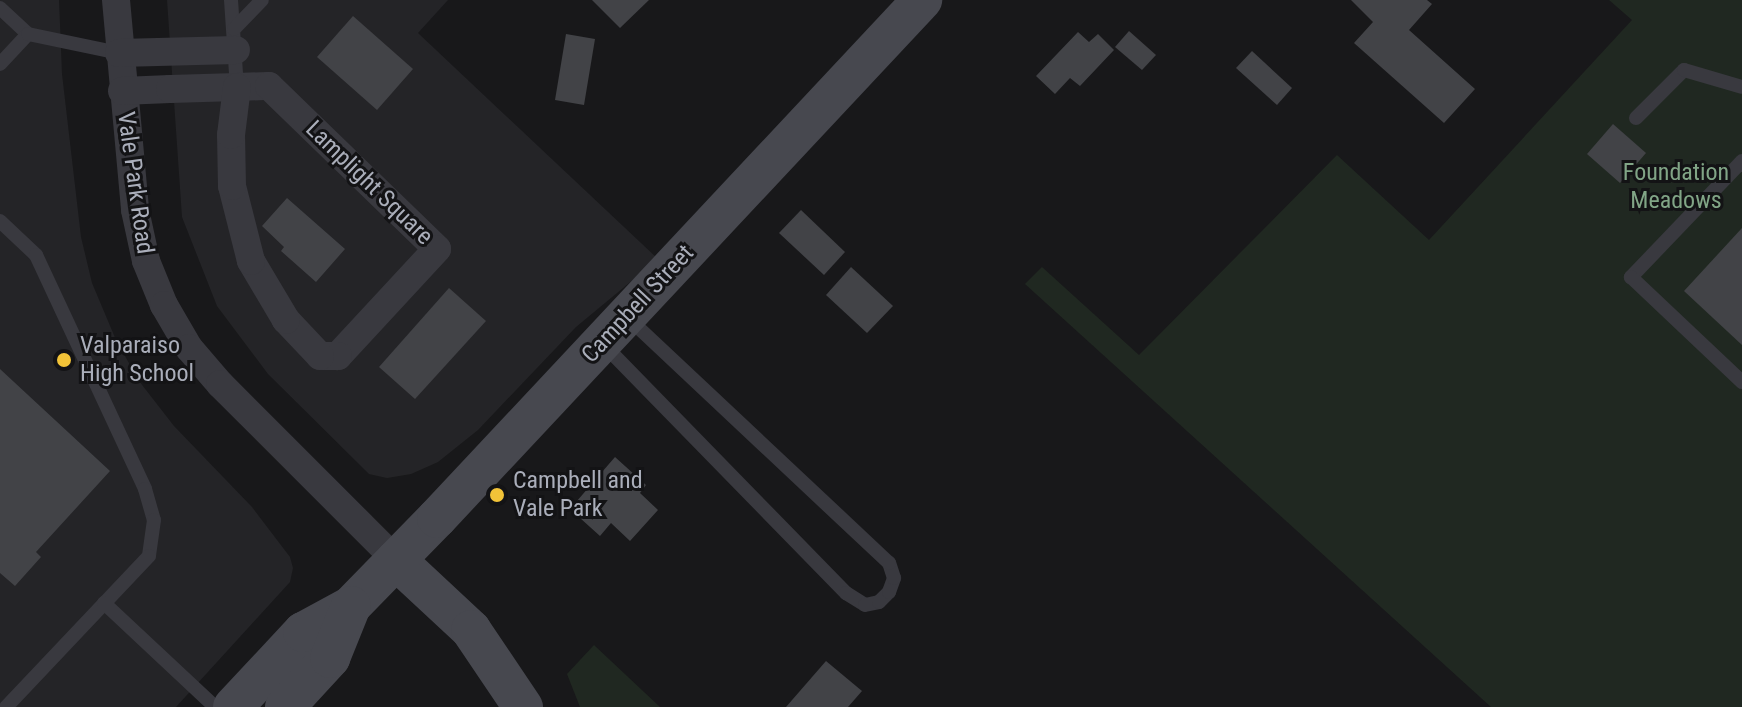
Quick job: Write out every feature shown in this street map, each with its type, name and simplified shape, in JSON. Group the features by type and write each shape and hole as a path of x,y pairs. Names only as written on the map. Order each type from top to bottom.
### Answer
{"main road":[{"name":"Campbell Street","path":"233,707 303,632 351,606 396,560 922,0"},
{"path":"396,560 471,630 523,707"},
{"name":"Campbell Street","path":"285,707 330,658 351,606"}],"street":[{"name":"Vale Park Road","path":"116,0 122,91 140,234 153,283 176,328 220,384 396,560"},
{"path":"119,53 235,39"},
{"name":"Lamplight Square","path":"122,91 237,87 269,86 437,249 338,356 320,356 286,320 263,284 242,239 232,186 231,158 237,87"}],"lane":[{"path":"231,0 237,87"},
{"path":"235,39 262,0"},
{"path":"0,8 28,34 119,53"},
{"path":"0,64 28,34"},
{"path":"1636,118 1684,70 1742,87"},
{"path":"1742,161 1631,277 1742,382"},
{"path":"0,221 36,255 145,489 154,520 149,556 6,707"},
{"path":"615,330 889,563 894,578 889,592 879,602 865,605 846,593 615,330"},
{"path":"104,603 215,707"}],"shaded area":[{"name":"Valparaiso High School","path":"0,0 59,0 62,74 81,237 92,283 116,340 139,381 174,426 252,507 290,557 293,568 290,582 176,707 0,707"},
{"path":"167,0 448,0 418,33 658,259 576,327 478,430 438,462 411,474 387,478 369,474 268,374 217,306 182,217"}],"green space":[{"name":"Foundation Meadows","path":"1609,0 1742,0 1742,707 1491,707 1025,284 1042,267 1139,355 1337,155 1429,240 1632,20"},
{"path":"594,645 660,707 580,707 567,674"}],"building":[{"path":"592,0 649,0 620,28"},
{"path":"1351,0 1427,0 1432,4 1409,30 1475,89 1444,123 1354,43 1373,22"},
{"path":"353,16 413,69 377,110 317,57"},
{"path":"1129,31 1156,55 1142,70 1115,47"},
{"path":"1078,32 1089,42 1098,34 1114,50 1080,86 1070,78 1055,94 1036,76"},
{"path":"566,34 595,39 584,105 555,100"},
{"path":"1252,51 1292,88 1277,105 1236,68"},
{"path":"1613,124 1646,153 1620,183 1587,154"},
{"path":"287,198 345,249 316,282 281,251 284,247 262,226"},
{"path":"801,210 845,252 824,275 779,233"},
{"path":"1742,228 1742,345 1684,291"},
{"path":"851,267 893,306 867,333 826,295"},
{"path":"449,288 486,321 415,399 379,367"},
{"name":"Valparaiso High School","path":"0,369 110,471 36,552 41,557 15,586 0,573"},
{"path":"615,457 646,485 640,493 658,510 630,541 611,523 600,536 570,509"},
{"path":"826,661 862,691 848,707 786,707"}],"place":[{"name":"Valparaiso High School","path":"64,360"},
{"name":"Campbell and Vale Park","path":"497,495"}]}
